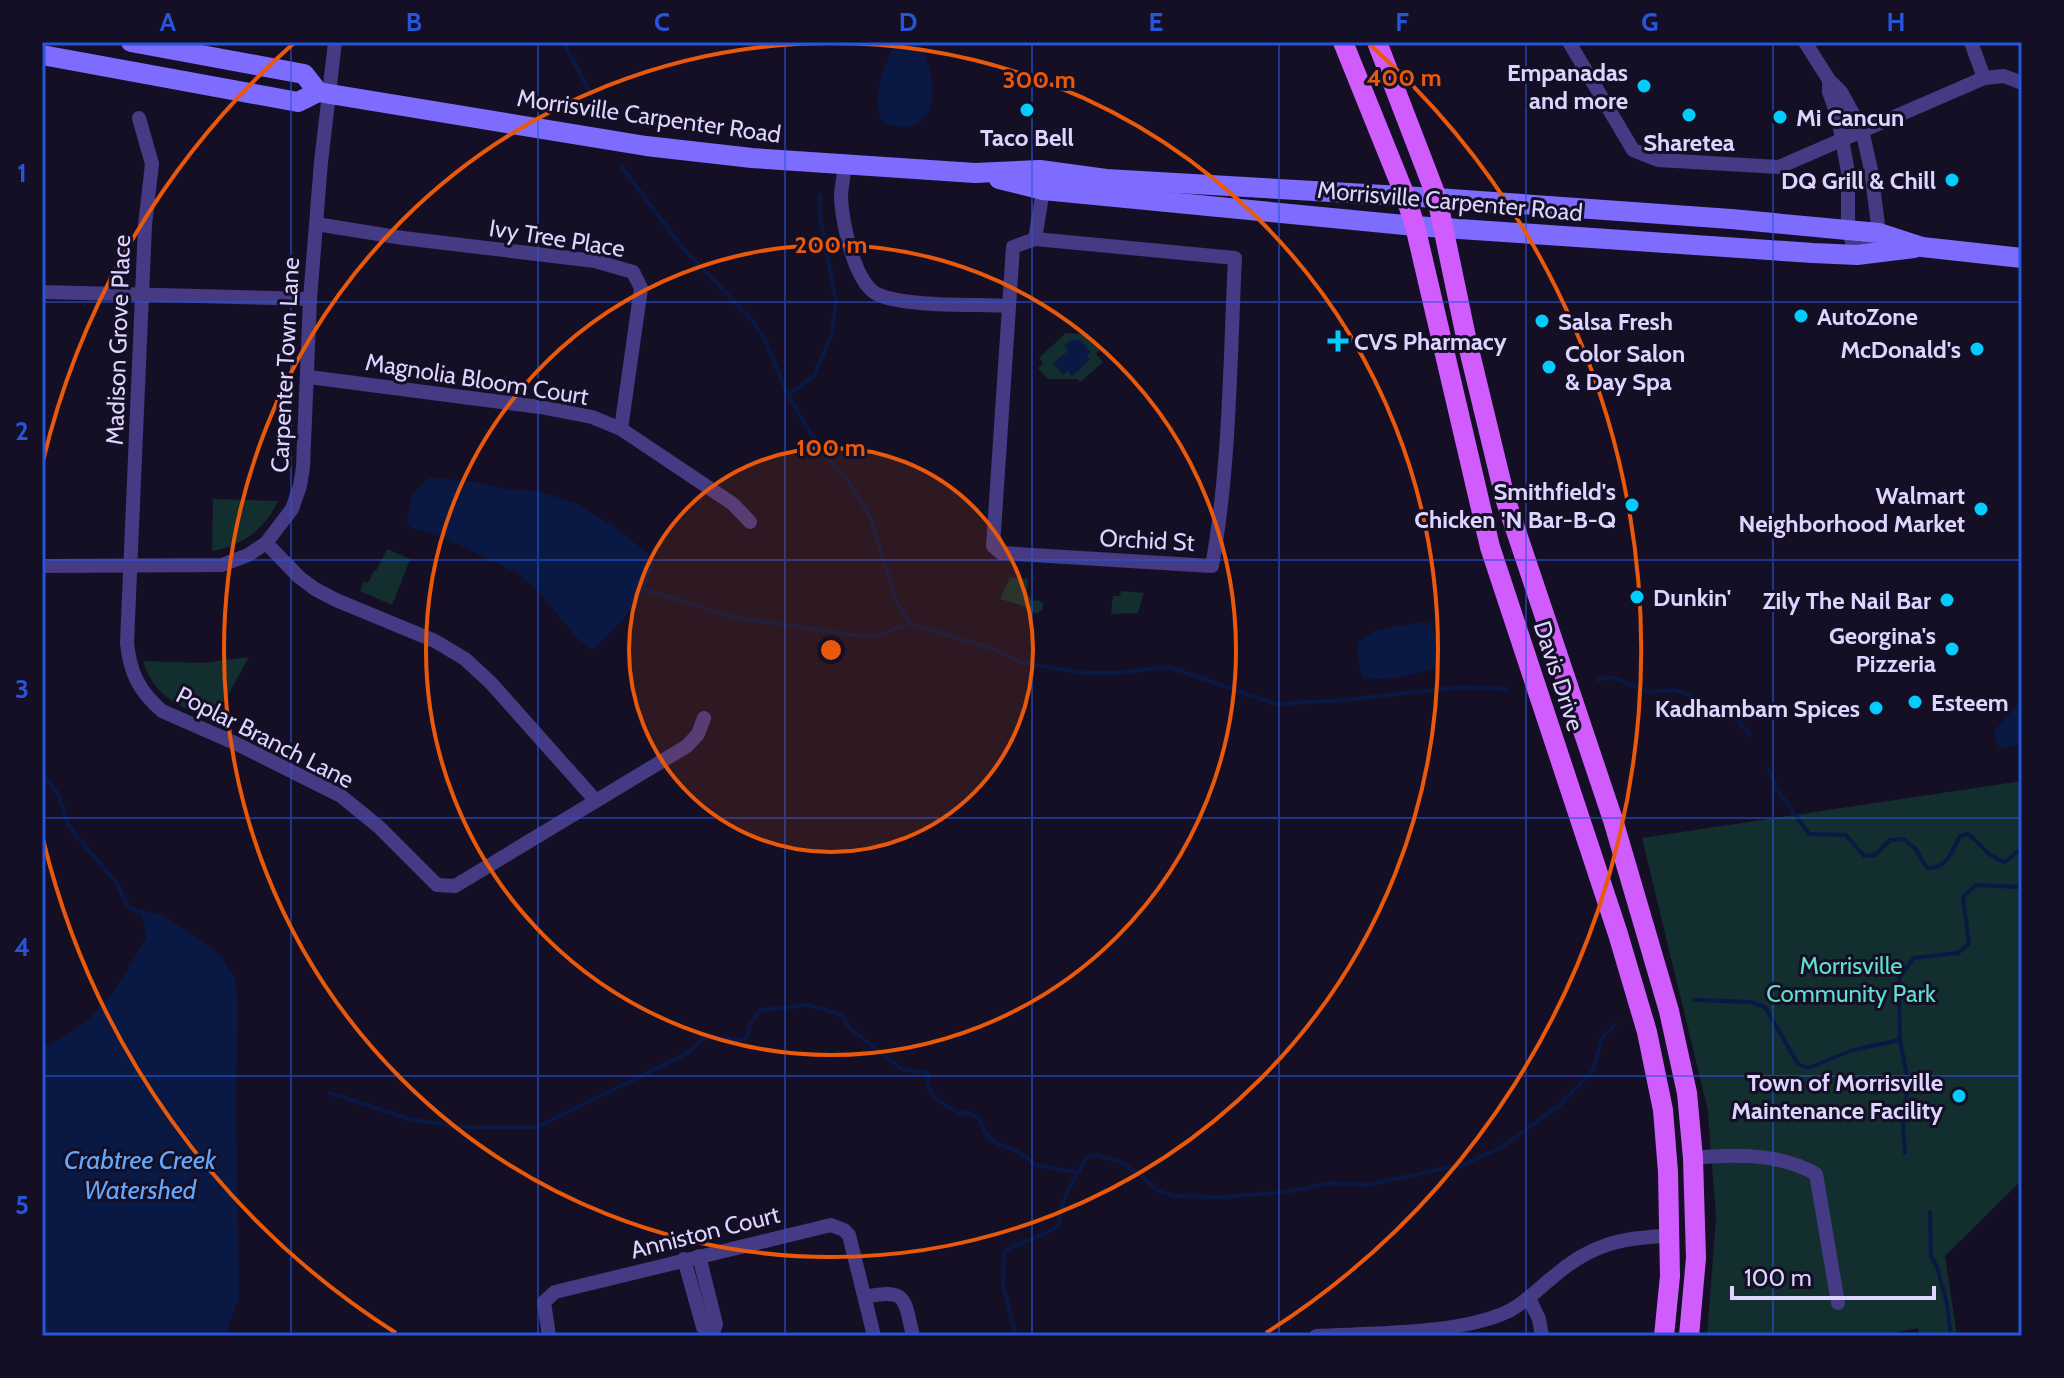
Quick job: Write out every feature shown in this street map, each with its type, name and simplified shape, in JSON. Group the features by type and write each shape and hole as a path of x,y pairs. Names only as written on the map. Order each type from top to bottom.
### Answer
{"main road":[{"name":"Morrisville Carpenter Road","path":"131,42 304,74 324,93"},
{"name":"Davis Drive","path":"1343,42 1415,226 1490,547 1599,875 1647,1032 1665,1121 1671,1236 1664,1336"},
{"name":"Davis Drive","path":"1377,42 1437,198 1466,337 1505,498 1613,820 1669,1011 1687,1093 1693,1158 1696,1258 1689,1336"},
{"name":"Morrisville Carpenter Road","path":"42,55 298,102 324,93 671,150 975,173 1040,170 1106,179 1731,219 1879,233 1922,247 2022,258"},
{"name":"Morrisville Carpenter Road","path":"975,173 1043,190 1415,226 1857,255 1922,247"}],"street":[{"name":"Carpenter Town Lane","path":"42,566 222,565 248,555 266,543 292,509 300,486 309,377 310,299 324,93 335,42"},
{"path":"1569,42 1633,150 1658,160 1779,167 1984,78 2004,76 2022,83"},
{"path":"1805,42 1829,80 1841,92 1862,130 1879,233 1857,255 1848,231 1848,172 1843,139 1829,92 1829,80"},
{"path":"1971,42 1984,78"},
{"name":"Madison Grove Place","path":"130,567 141,294 152,164 139,118"},
{"path":"845,163 841,192 845,231 865,284 876,295 899,301 1009,306"},
{"path":"1035,239 1043,190"},
{"name":"Ivy Tree Place","path":"316,224 403,238 595,261 633,272 641,288 621,429"},
{"name":"Orchid St","path":"1035,239 1235,258 1226,425 1217,540 1212,566 1001,553 993,546 1013,247 1035,239"},
{"path":"42,292 310,299"},
{"name":"Magnolia Bloom Court","path":"309,377 576,413 621,429 733,504 750,522"},
{"path":"266,543 315,589 435,641 465,659 491,683 596,801"},
{"name":"Poplar Branch Lane","path":"130,567 128,655 134,677 149,700 162,711 235,743 341,796 379,827 437,885 455,886 687,746 698,734 704,718"},
{"path":"1693,1158 1765,1157 1801,1166 1816,1174 1838,1303"},
{"name":"Anniston Court","path":"549,1336 544,1302 555,1292 823,1226 838,1226 849,1235 865,1297"},
{"path":"1316,1336 1469,1324 1510,1310 1565,1267 1594,1249 1629,1238 1671,1236"},
{"path":"692,1257 703,1327 712,1336"},
{"path":"874,1336 865,1297 892,1292 898,1295 906,1308 913,1336"},
{"path":"1529,1298 1539,1319 1542,1336"}],"green space":[{"path":"1066,333 1088,334 1101,348 1096,354 1103,362 1080,382 1077,379 1048,379 1038,368 1043,363 1039,358"},
{"path":"213,499 278,501 267,520 251,535 233,545 212,551"},
{"path":"387,549 410,559 392,605 360,591 364,581 368,583 376,571"},
{"path":"1010,577 1028,579 1027,592 1032,601 1039,600 1043,604 1042,610 1037,614 1000,599"},
{"path":"1121,591 1144,593 1138,613 1111,614 1113,596 1120,596"},
{"path":"249,657 213,721 179,705 161,692 143,661 203,663"},
{"name":"Morrisville Community Park","path":"2022,781 2022,1180 1945,1256 1957,1336 1920,1336 1918,1328 1878,1336 1707,1336 1716,1218 1708,1111 1642,838"}],"water":[{"path":"894,42 918,42 932,78 933,92 926,115 918,123 904,127 884,124 879,114 880,83"},
{"path":"1072,340 1080,340 1091,352 1087,356 1090,360 1072,376 1068,371 1063,375 1053,363 1068,351 1064,346"},
{"path":"429,478 540,491 577,504 615,527 651,556 654,567 629,612 593,650 577,638 535,587 515,572 442,537 411,528 407,523 412,495"},
{"path":"1419,622 1430,623 1435,634 1438,650 1434,667 1399,677 1362,677 1358,661 1361,639 1375,632"},
{"path":"2022,700 2022,745 1999,748 1994,731"},
{"name":"Crabtree Creek Watershed","path":"141,909 187,930 221,956 235,978 238,1004 239,1297 225,1336 42,1336 42,1047 78,1028 115,989 146,938"}],"waterway":[{"path":"563,42 604,118"},
{"path":"621,166 682,247 752,320 764,338 788,395 821,451 851,485 870,517 897,603 910,623 992,649 1024,663 1084,673 1169,667 1276,704 1462,687 1507,689"},
{"path":"788,395 814,376 832,334 836,301 820,217 820,195"},
{"path":"645,590 734,617 851,635 877,636 910,623"},
{"path":"1598,680 1612,677 1649,692 1674,690 1688,694 1707,707 1736,718 1750,735"},
{"path":"1769,769 1776,788 1809,834 1846,835 1864,856 1875,855 1890,840 1903,839 1915,848 1927,868 1934,868 1948,858 1960,836 1968,834 1990,854 2005,862 2022,848"},
{"path":"42,772 58,794 67,822 77,837 116,882 131,909 141,912"},
{"path":"1695,1000 1751,1002 1765,1007 1798,1064 1808,1068 1853,1050 1900,1040 1899,978 1914,958 1958,953 1969,944 1963,897 1976,885 2022,885"},
{"path":"330,1093 409,1119 460,1127 537,1127 680,1057 692,1050 701,1039 747,1038 750,1023 761,1010 808,1005 843,1015 847,1026 903,1070 924,1072 937,1099 960,1114 967,1112 980,1119 990,1138 1025,1156 1033,1164 1078,1173 1087,1157 1096,1155 1118,1161 1157,1190 1173,1196 1222,1197 1287,1192 1329,1183 1367,1185 1465,1164 1500,1148 1560,1105 1593,1070 1602,1038 1615,1024"},
{"path":"1900,1040 1908,1081 1903,1129 1905,1153"},
{"path":"1016,1336 1003,1285 1004,1252 1059,1225 1065,1198 1078,1173"},
{"path":"1930,1212 1931,1256 1947,1304 1951,1336"}],"place":[{"name":"Empanadas and more","path":"1644,86"},
{"name":"Taco Bell","path":"1027,110"},
{"name":"Sharetea","path":"1689,115"},
{"name":"Mi Cancun","path":"1780,117"},
{"name":"DQ Grill & Chill","path":"1952,180"},
{"name":"AutoZone","path":"1801,316"},
{"name":"Salsa Fresh","path":"1542,321"},
{"name":"CVS Pharmacy","path":"1338,341"},
{"name":"McDonald's","path":"1977,349"},
{"name":"Color Salon & Day Spa","path":"1549,367"},
{"name":"Smithfield's Chicken 'N Bar-B-Q","path":"1632,505"},
{"name":"Walmart Neighborhood Market","path":"1981,509"},
{"name":"Dunkin'","path":"1637,597"},
{"name":"Zily The Nail Bar","path":"1947,600"},
{"name":"Georgina's Pizzeria","path":"1952,649"},
{"name":"Esteem","path":"1915,702"},
{"name":"Kadhambam Spices","path":"1876,708"},
{"name":"Town of Morrisville Maintenance Facility","path":"1959,1096"}]}
